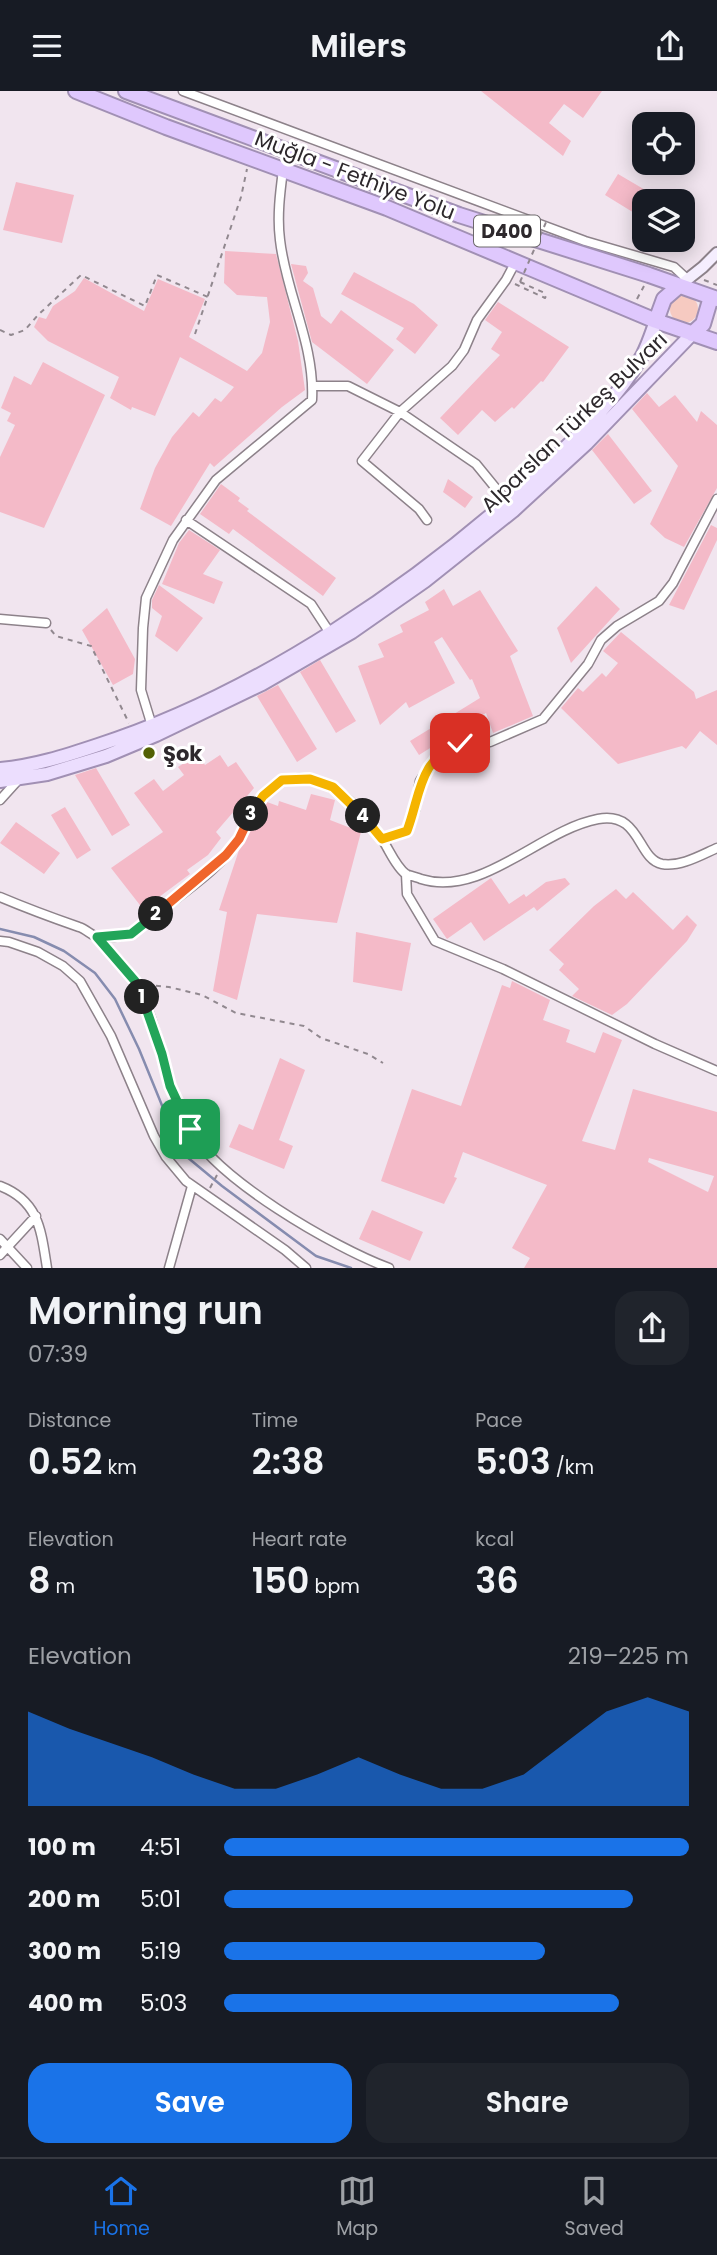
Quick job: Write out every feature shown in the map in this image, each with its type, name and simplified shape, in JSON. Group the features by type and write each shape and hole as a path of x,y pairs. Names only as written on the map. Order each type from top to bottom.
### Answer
{"highway":[{"name":"Muğla - Fethiye Yolu","path":"76,91 455,235 515,263 656,321"},
{"name":"Muğla - Fethiye Yolu","path":"126,91 459,215 649,275 687,280"},
{"name":"D400","path":"687,280 716,293"},
{"path":"656,321 664,299 687,280"},
{"path":"692,334 702,324 716,293"},
{"name":"D400","path":"656,321 717,342"}],"main road":[{"name":"Alparslan Türkeş Bulvarı","path":"0,769 49,761 134,734 223,693 330,633 421,569 508,502 570,443 632,373 645,350 656,321"},
{"name":"Alparslan Türkeş Bulvarı","path":"0,781 47,774 106,756 156,735 262,684 352,632 425,581 513,510 587,443 692,334"}],"street":[{"path":"183,91 585,241 674,267 687,280 717,253"},
{"path":"152,726 141,690 146,598 173,540 216,480 312,400 311,365 280,241 279,200 283,170"},
{"path":"427,520 419,509 362,461 400,412 452,366 464,350 477,320 515,263"},
{"path":"312,386 348,386 400,412 475,464 508,502"},
{"path":"382,839 407,831 421,782 431,764 446,748 460,743 489,742 543,719 589,664 601,640 617,626 659,601 673,583 717,499"},
{"path":"186,520 311,604 330,633"},
{"path":"0,619 46,623"},
{"path":"0,800 19,779"},
{"path":"97,937 131,934 226,855 239,839 263,796 282,780 310,779 333,787 354,805 382,839 406,874 407,894 435,941 491,963 655,1044 717,1071"},
{"path":"406,874 429,881 454,882 481,874 570,829 598,819 613,818 629,826 641,840 646,852 659,863 672,864 717,848"},
{"path":"0,897 83,928 97,937 135,981 153,1028 170,1086 190,1129 203,1149 221,1168 288,1215 361,1258 389,1268"},
{"path":"0,941 37,952 63,966 80,981 111,1037 166,1157 192,1186 285,1250 306,1268"},
{"path":"0,1186 17,1193 28,1203 36,1216 47,1268"},
{"path":"169,1268 192,1186"},
{"path":"0,1255 36,1216"},
{"path":"0,1239 27,1268"}],"path":[{"path":"195,334 241,197 250,158"},
{"path":"506,280 545,298 547,294 520,282 547,220"},
{"path":"0,330 11,335 26,330 38,315 81,275 145,306 157,275 208,297"},
{"path":"631,310 649,275"},
{"path":"687,280 716,293"},
{"path":"46,623 55,636 91,646 134,734"},
{"path":"135,981 202,995 236,1013 304,1027 321,1038 368,1054 383,1063"},
{"path":"210,1188 218,1173"}],"shaded area":[{"path":"684,295 694,299 698,309 694,319 684,323 674,319 670,309 674,299"}],"building":[{"path":"481,91 602,91 583,118 564,104 549,123 571,141 563,156"},
{"path":"618,174 644,189 632,189 632,212 605,195"},
{"path":"16,182 74,195 62,243 3,230"},
{"path":"225,251 276,254 298,341 305,390 214,467 210,463 171,526 140,509 155,468 172,437 193,412 199,417 215,398 221,402 234,387 180,357 155,416 132,407 131,410 110,398 119,377 48,341 34,327 39,317 46,319 53,306 75,291 84,278 144,311 158,279 205,299 189,337 247,371 262,353 270,322 267,297 237,295 224,283"},
{"path":"291,264 306,266 308,273 303,281 313,288 321,316 331,324 341,310 394,350 367,384 312,342"},
{"path":"354,272 414,304 438,325 415,354 396,339 404,328 341,294"},
{"path":"498,302 569,347 543,382 514,409 512,407 495,422 482,410 458,435 440,418 500,355 491,349 502,332 485,320"},
{"path":"43,362 105,395 44,528 0,512 0,457 15,425 7,421 11,413 1,408 14,376 31,385"},
{"path":"647,393 659,407 675,395 697,422 701,411 717,425 717,488 684,547 665,538 650,524 678,466 632,409"},
{"path":"608,434 652,491 634,504 592,450"},
{"path":"448,479 473,497 465,508 443,492"},
{"path":"221,484 240,498 238,501 249,509 247,511 336,578 323,596 233,529 229,534 200,514"},
{"path":"711,525 717,528 717,540 684,610 669,605"},
{"path":"189,530 220,550 203,574 223,582 214,604 162,584 179,543"},
{"path":"159,585 203,618 177,652 155,636 162,616 152,608 152,600"},
{"path":"596,586 620,609 571,663 557,628"},
{"path":"444,589 453,606 480,590 518,651 510,656 533,716 493,733 486,713 419,755 410,741 480,698 472,679 470,680 442,637 434,642 455,683 409,708 406,702 380,725 358,666 384,657 378,644 403,632 400,625 429,610 425,602"},
{"path":"107,608 135,659 133,674 113,685 82,630"},
{"path":"621,632 694,692 696,699 717,690 717,745 700,731 686,749 682,746 618,764 561,708 578,688 583,692 602,673 606,677 618,663 603,651"},
{"path":"320,660 356,721 336,733 300,672"},
{"path":"278,685 317,749 297,762 257,696"},
{"path":"198,754 205,765 220,755 228,767 236,762 254,788 216,832 221,838 208,855 187,870 190,874 143,909 111,868 163,832 134,793 154,779 163,791 184,775 178,767"},
{"path":"96,768 130,825 112,836 75,775"},
{"path":"311,794 335,800 330,820 361,832 337,923 257,914 237,1000 213,991 227,912 219,910 239,850 267,802 278,806 279,801 306,810"},
{"path":"65,807 91,850 77,859 51,815"},
{"path":"16,822 60,853 44,874 0,843"},
{"path":"491,878 509,904 524,894 526,897 546,882 565,878 570,884 537,911 534,907 484,941 471,922 447,939 433,919"},
{"path":"616,889 626,899 633,892 673,930 687,915 697,925 687,941 627,1004 612,1015 572,996 579,989 559,970 564,964 549,950 594,906"},
{"path":"356,932 411,943 402,991 353,982"},
{"path":"512,981 550,1000 543,1020 570,1030 566,1042 595,1053 603,1032 622,1040 582,1141 615,1150 633,1089 717,1112 717,1268 524,1268 530,1258 512,1248 547,1185 463,1152 454,1177 457,1178 444,1204 381,1181 412,1089 461,1106 502,985 510,988","holes":["649,1158 714,1176 708,1192 648,1162"]},
{"path":"280,1058 305,1070 279,1140 293,1146 284,1169 229,1147 239,1124 253,1130"},
{"path":"372,1210 423,1232 410,1261 359,1239"}],"waterway":[{"path":"0,929 34,937 64,951 95,973 115,999 139,1049 181,1152 316,1256 351,1268"}],"place":[{"name":"Şok","path":"149,753"}],"route":[{"path":"190,1129 170,1086 162,1054 135,981 97,937 131,934 201,878 226,855 239,839 263,796 282,780 310,779 333,787 354,805 382,839 407,831 421,782 431,764 446,748 460,743"}]}
